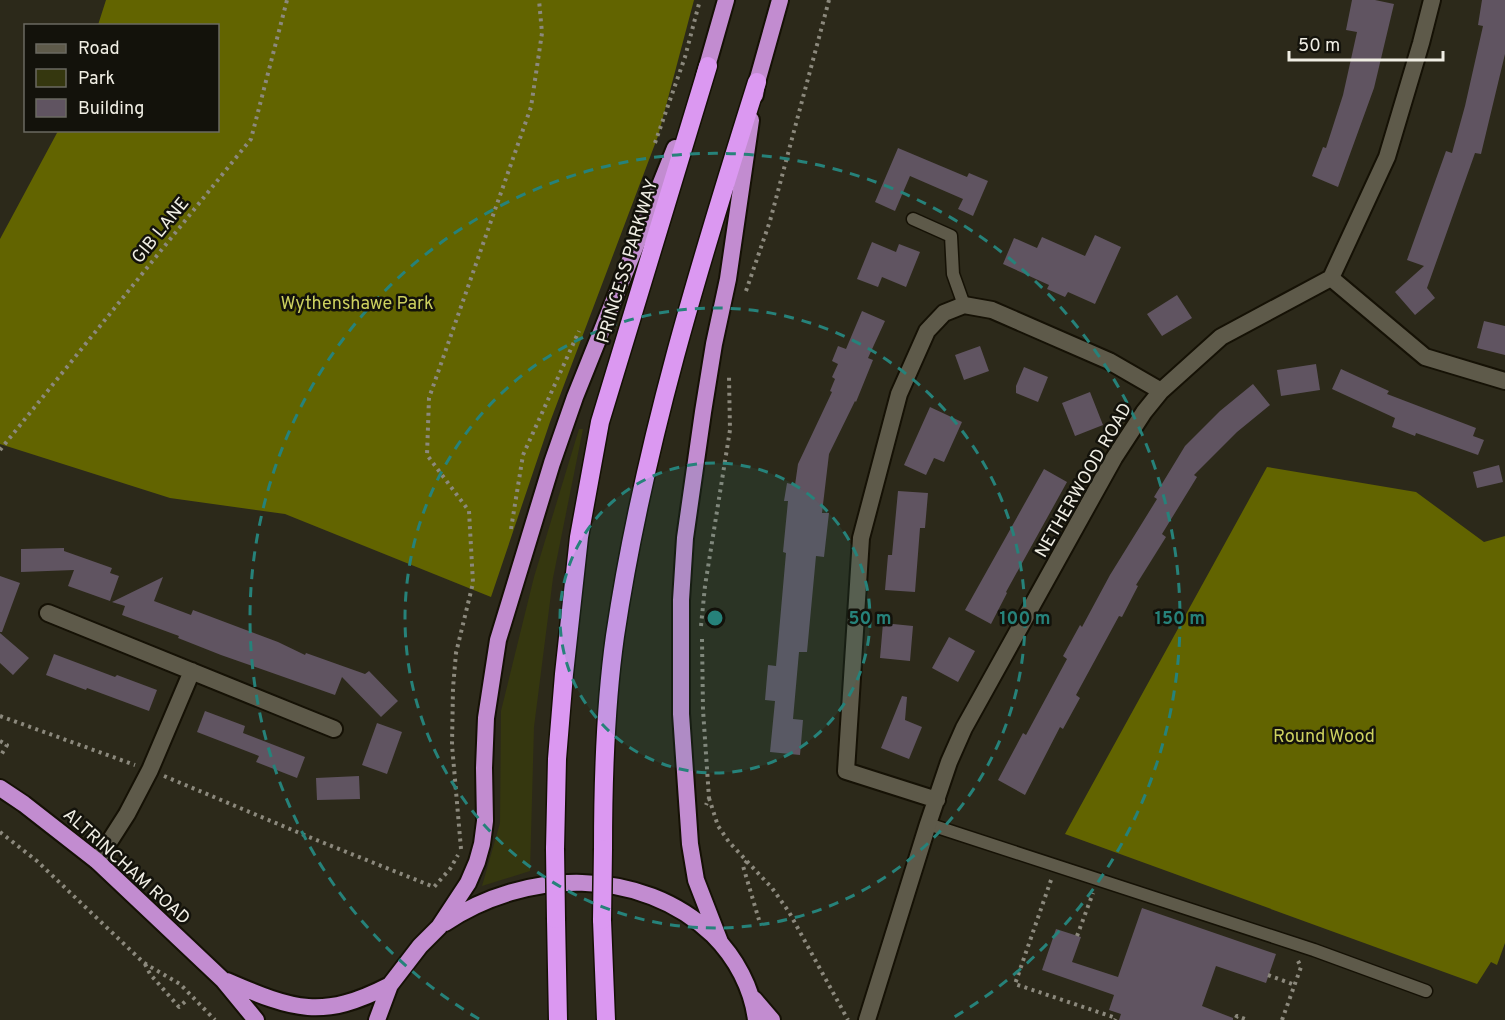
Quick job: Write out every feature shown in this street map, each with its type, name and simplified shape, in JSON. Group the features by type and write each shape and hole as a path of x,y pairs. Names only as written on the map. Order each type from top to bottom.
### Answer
{"highway":[{"name":"PRINCESS PARKWAY","path":"558,1020 555,849 559,729 579,537 600,422 726,0"},
{"path":"606,1020 602,920 604,777 615,636 646,477 701,259 757,82 780,0"},
{"path":"377,1020 390,985 420,946 439,927 468,882 482,844 485,821 486,718 498,640 552,463 575,397 708,66"},
{"path":"720,942 696,880 690,844 681,714 681,600 685,538 702,412 728,279 757,82"},
{"name":"ALTRINCHAM ROAD","path":"0,788 97,861 223,980 256,1020"},
{"path":"439,927 476,905 521,890 554,884 600,883 634,889 669,903 696,919 720,942 743,976 751,996 756,1020"},
{"name":"ALTRINCHAM ROAD","path":"223,980 278,1003 310,1011 324,1011 354,1004 390,985"},
{"path":"751,996 772,1020"}],"street":[{"path":"1432,0 1387,157 1331,278 1425,357 1505,381"},
{"name":"NETHERWOOD ROAD","path":"867,1020 949,762 964,728 1114,458 1144,412 1161,391 1221,338 1331,278"},
{"path":"937,800 846,771 861,538 899,394 927,331 944,313 964,305 992,310 1109,361 1161,391"},
{"path":"48,613 334,729"},
{"path":"97,861 127,814 150,770 192,671"}],"lane":[{"path":"913,219 951,236 953,274 964,305"},
{"path":"928,824 1302,947 1426,991"}],"path":[{"name":"GIB LANE","path":"0,450 251,140 287,0"},
{"path":"0,716 150,770 276,824 434,887 450,869 461,850 452,745 453,688 456,653 473,583 469,511 427,455 429,398 531,107 542,33 539,0"},
{"path":"744,296 770,220 829,0"},
{"path":"729,372 729,430 705,586 701,627 703,710 709,798 718,826 729,842 772,888 789,912 848,1020"},
{"path":"0,741 7,745 0,757"},
{"path":"705,807 709,798"},
{"path":"0,832 37,861 144,963 180,984 215,1020"},
{"path":"747,861 743,866 759,920"},
{"path":"1062,882 1051,879 1015,984 1116,1018 1115,1020"},
{"path":"1083,889 1104,895"},
{"path":"1077,936 1093,892"},
{"path":"1282,1020 1301,967 1297,959"},
{"path":"144,963 150,974 179,1007 187,1000"},
{"path":"1268,975 1295,985"},
{"path":"1236,1018 1237,1016 1248,1020"}],"green space":[{"name":"Wythenshawe Park","path":"106,0 694,0 658,136 550,422 491,597 285,514 170,498 0,444 0,239 57,132 219,132 219,24 98,24"},
{"path":"579,429 583,429 553,578 534,727 530,871 482,886 500,823 501,711 534,577"},
{"name":"Round Wood","path":"1267,467 1416,492 1484,542 1505,536 1505,943 1497,965 1491,962 1477,984 1065,834"}],"building":[{"path":"1352,0 1375,0 1394,4 1374,88 1338,187 1312,176 1323,147 1326,148 1343,95 1357,32 1346,30"},
{"path":"1482,0 1505,0 1505,54 1481,154 1475,153 1427,288 1435,298 1415,315 1395,292 1424,266 1407,260 1446,151 1452,153 1483,26 1478,25"},
{"path":"898,148 967,177 969,173 988,181 973,216 958,209 963,199 910,176 895,211 875,202"},
{"path":"1095,235 1121,247 1095,304 1068,292 1065,297 1047,289 1049,285 1003,264 1014,238 1037,248 1042,237 1085,256"},
{"path":"872,242 896,252 899,244 920,252 906,287 882,277 878,287 857,279"},
{"path":"1177,295 1192,318 1162,336 1147,314"},
{"path":"862,311 885,321 868,358 873,360 856,402 829,454 822,513 829,513 824,557 816,556 807,652 799,652 793,719 803,720 800,755 770,752 775,701 765,700 768,665 776,666 786,553 783,552 788,501 784,501 787,483 795,485 798,464 832,392 830,391 835,379 832,377 838,364 832,361 838,346 846,349"},
{"path":"1484,321 1505,326 1505,355 1477,348"},
{"path":"980,346 989,371 964,380 955,355"},
{"path":"1316,364 1320,390 1281,396 1277,370"},
{"path":"1024,367 1048,377 1038,402 1016,393 1016,386"},
{"path":"1341,369 1389,391 1387,394 1476,428 1473,436 1484,440 1478,455 1392,427 1395,418 1332,389"},
{"path":"1253,384 1270,405 1237,432 1194,475 1197,477 1162,534 1166,537 1136,585 1138,586 1122,617 1119,616 1076,695 1080,698 1063,729 1060,727 1025,795 998,780 1023,733 1026,735 1067,659 1063,656 1080,625 1082,627 1110,575 1157,499 1154,497 1185,446 1220,411"},
{"path":"1090,392 1103,425 1075,436 1062,403"},
{"path":"930,407 962,422 944,462 934,458 926,475 904,465"},
{"path":"1499,465 1503,482 1477,488 1473,472"},
{"path":"1044,469 1067,482 1006,592 991,624 965,610"},
{"path":"898,491 928,493 925,528 920,528 915,592 885,590 888,555 892,555"},
{"path":"64,548 64,551 112,568 110,573 119,576 110,601 68,586 74,570 21,572 21,549"},
{"path":"0,576 20,583 2,632 0,632"},
{"path":"163,577 154,601 191,615 193,610 278,642 305,655 306,653 365,674 369,671 398,701 381,717 342,677 335,695 221,655 178,638 179,636 122,615 125,606 112,602"},
{"path":"883,623 913,626 910,661 880,658"},
{"path":"0,633 29,658 13,675 0,663"},
{"path":"949,637 975,651 958,682 932,668"},
{"path":"54,654 157,690 149,711 46,675"},
{"path":"902,696 907,697 905,720 922,727 909,759 881,748"},
{"path":"205,711 245,726 243,733 305,757 297,778 256,762 259,756 197,732"},
{"path":"377,723 402,732 387,774 362,765"},
{"path":"359,776 360,799 317,800 316,778"},
{"path":"1142,908 1276,954 1266,983 1216,966 1202,1006 1233,1018 1233,1020 1119,1020 1121,1014 1109,1010 1114,995 1042,970 1056,929 1081,937 1072,962 1118,977"}]}
